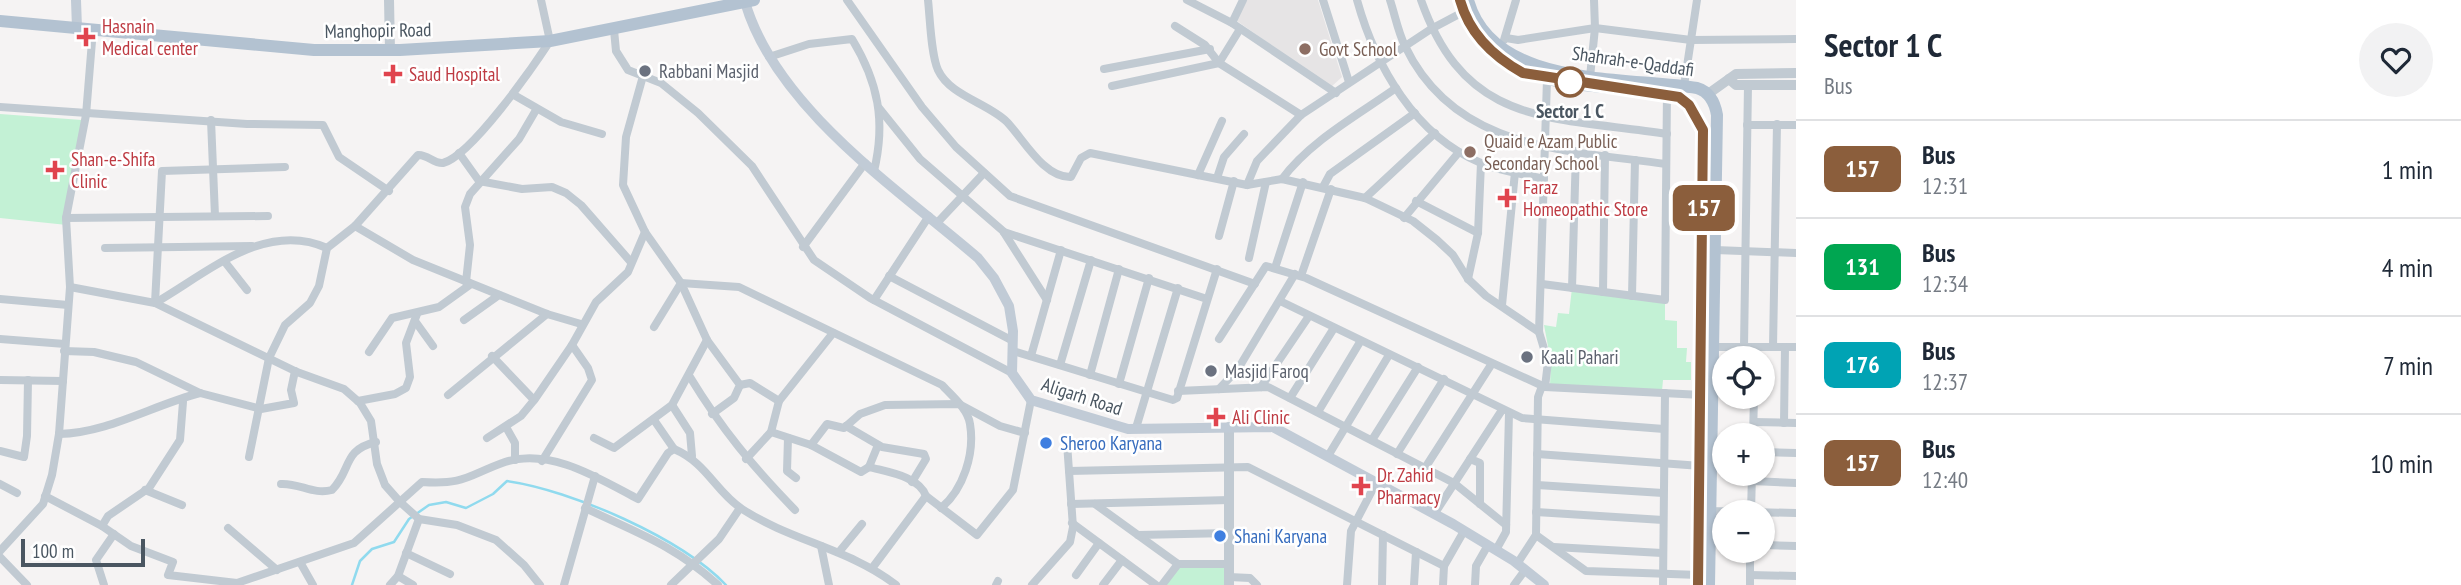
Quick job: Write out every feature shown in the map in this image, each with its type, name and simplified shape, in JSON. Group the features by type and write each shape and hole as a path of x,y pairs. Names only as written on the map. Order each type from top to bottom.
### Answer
{"main road":[{"path":"76,0 77,28"},
{"path":"742,2 769,57 806,104 870,167 978,258 994,278 1009,306 1013,346 1012,373"},
{"name":"Manghopir Road","path":"0,21 314,50 390,50 550,41 742,2"},
{"name":"Shahrah-e-Qaddafi","path":"1466,5 1502,41 1519,65 1667,90 1689,105 1703,130 1709,585"},
{"name":"Shahrah-e-Qaddafi","path":"1466,5 1486,45 1548,79 1667,90 1684,86 1708,94 1717,116 1712,346"},
{"name":"Shahrah-e-Qaddafi","path":"1698,580 1701,466 1712,347"},
{"name":"Aligarh Road","path":"1012,373 1031,400 1070,414 1136,428 1273,427 1435,513 1492,547 1544,585"}],"street":[{"path":"389,0 390,50"},
{"path":"249,457 261,409 269,358 285,325 310,303 319,286 327,248 355,226 389,191 418,155 442,163 459,153 514,95 550,41 541,0"},
{"path":"848,0 922,107 1010,197 1255,284"},
{"path":"928,0 938,70 952,87 999,116 1040,162 1055,172 1071,177 1081,158 1090,153 1247,185 1282,179 1365,198 1404,218 1437,240 1453,255 1468,279 1539,332"},
{"path":"1187,0 1232,23 1336,93"},
{"path":"1232,23 1243,0"},
{"path":"1323,0 1349,82"},
{"path":"1357,0 1379,62 1415,113 1459,152 1481,163 1544,179"},
{"path":"1390,0 1405,46 1434,91 1458,113 1487,131 1545,146 1666,164"},
{"path":"1421,0 1431,29 1444,53 1487,96 1517,110 1667,134"},
{"path":"1516,0 1502,41 1595,28 1691,40 1796,39"},
{"path":"1590,76 1596,0"},
{"path":"1684,86 1697,0"},
{"path":"1247,185 1257,161 1301,115 1466,5"},
{"path":"1175,26 1210,49 1219,63 1301,115"},
{"path":"769,57 808,44 852,39 867,27"},
{"path":"0,571 1,556 43,504 59,434 70,287 66,218 86,116 93,29"},
{"path":"1112,86 1219,63 1240,29"},
{"path":"614,30 616,51 628,70 661,83 698,113 752,166 814,260 874,300 1012,373"},
{"path":"803,247 870,167 881,141 874,82 852,39"},
{"path":"1104,69 1210,49"},
{"path":"1708,94 1719,83 1736,74 1796,74"},
{"path":"643,76 626,137 622,174 626,194 645,232 681,283 707,340 740,385"},
{"path":"1514,585 1536,535 1538,421 1548,362 1539,332 1548,79"},
{"path":"1729,79 1736,85 1796,85"},
{"path":"1744,346 1748,85"},
{"path":"1282,179 1291,167 1329,136 1396,88"},
{"path":"1542,284 1665,300 1667,90"},
{"path":"514,95 561,122 603,134"},
{"path":"0,107 86,116 323,125 339,157 389,191"},
{"path":"879,108 920,159 1003,231 1047,300"},
{"path":"369,352 392,318 416,317 439,307 468,283 470,245 465,207 479,181 493,171 520,139 536,110"},
{"path":"1219,389 1238,369 1298,275 1330,174 1415,113"},
{"path":"211,120 215,216"},
{"path":"1198,175 1222,121"},
{"path":"1773,346 1777,124"},
{"path":"1747,125 1796,125"},
{"path":"1365,198 1435,132"},
{"path":"1217,178 1224,157 1244,134"},
{"path":"1572,288 1576,151"},
{"path":"1404,218 1459,152"},
{"path":"459,153 479,181 522,190 552,187 566,193 581,205 630,261"},
{"path":"1603,292 1605,155"},
{"path":"1632,296 1635,160"},
{"path":"1468,279 1478,233 1481,163"},
{"path":"155,303 162,171 285,167"},
{"path":"1502,305 1514,172"},
{"path":"874,300 933,219 961,197 984,173"},
{"path":"1219,236 1234,181"},
{"path":"1275,268 1303,182"},
{"path":"1249,258 1266,183"},
{"path":"1416,201 1478,233"},
{"path":"1666,211 1704,213"},
{"path":"66,218 159,220 268,216"},
{"path":"355,226 413,260 547,314 582,324"},
{"path":"1003,231 1207,299"},
{"path":"487,438 506,427 534,400 572,345 596,302 628,272 630,261 645,232"},
{"path":"105,248 255,246 290,238 327,248"},
{"path":"155,303 255,246"},
{"path":"1031,356 1061,250"},
{"path":"1715,250 1796,253"},
{"path":"1060,365 1091,260"},
{"path":"225,262 247,290"},
{"path":"1219,339 1266,265 1298,275 1543,387 1707,395"},
{"path":"1090,375 1119,269"},
{"path":"889,276 1031,356 1172,400 1177,398 1217,269"},
{"path":"1119,384 1149,278"},
{"path":"654,327 681,283"},
{"path":"681,283 739,287 942,385 959,404 970,423 962,487 941,508"},
{"path":"70,287 155,303 295,371 344,388 358,401 371,421 377,464 385,485 401,502 415,516 457,526 496,540 524,565 540,585"},
{"path":"1136,428 1178,288"},
{"path":"464,320 499,295"},
{"path":"0,299 68,306"},
{"path":"1280,302 1473,393 1505,411 1538,421 1664,429"},
{"path":"448,395 492,356 547,314"},
{"path":"1261,387 1309,316"},
{"path":"416,317 433,346"},
{"path":"358,401 396,394 406,388 410,377 406,343 416,317"},
{"path":"1290,398 1334,328"},
{"path":"746,459 771,432 779,401 833,333"},
{"path":"0,339 94,352 136,362 200,393 261,409 294,403 291,390 295,371"},
{"path":"594,438 614,449 672,405 690,377 707,340"},
{"path":"1318,412 1360,342"},
{"path":"542,461 592,380 588,368 572,345"},
{"path":"1775,347 1796,347"},
{"path":"1784,423 1785,347"},
{"path":"1328,456 1390,355"},
{"path":"492,356 534,400"},
{"path":"1425,468 1491,365"},
{"path":"1372,440 1418,367"},
{"path":"690,377 712,414 746,459 795,510"},
{"path":"1397,454 1444,379"},
{"path":"0,380 62,380"},
{"path":"0,451 24,457 28,380"},
{"path":"740,385 750,383 779,401"},
{"path":"712,414 734,398 740,385"},
{"path":"1178,391 1268,387 1454,483 1506,525"},
{"path":"59,434 89,432 164,402 200,393"},
{"path":"1662,585 1665,393"},
{"path":"869,467 912,482 977,535 1013,490 1031,400"},
{"path":"102,526 108,516 145,491 180,440 183,402"},
{"path":"811,445 829,423 842,428 860,414 885,404 959,404 992,423 1025,433"},
{"path":"672,405 690,433 692,456"},
{"path":"1754,409 1754,422 1796,423"},
{"path":"1435,513 1505,411"},
{"path":"1475,585 1479,556 1492,547 1506,525 1505,411"},
{"path":"654,420 674,449 692,456 740,508 796,538 873,567 896,585"},
{"path":"846,426 878,445 926,456 912,482"},
{"path":"506,427 515,443 515,460"},
{"path":"1229,427 1229,581 1250,578 1257,585"},
{"path":"771,432 811,445 861,472 869,467 878,445"},
{"path":"788,438 787,471 796,478"},
{"path":"281,484 296,485 314,492 332,490 352,454 361,446 376,442"},
{"path":"1032,585 1070,542 1072,523 1067,443"},
{"path":"45,496 102,526 131,546 173,562 168,575 237,584 354,543 422,482 452,484 515,460 529,458 595,476 638,499 668,453 674,449"},
{"path":"1775,452 1796,453"},
{"path":"1537,454 1701,466"},
{"path":"1470,459 1479,462 1479,503"},
{"path":"1069,471 1248,467 1444,566"},
{"path":"564,585 595,476"},
{"path":"1347,585 1351,531 1377,481"},
{"path":"1775,481 1796,483"},
{"path":"0,484 17,493"},
{"path":"1537,485 1663,493"},
{"path":"145,491 182,505"},
{"path":"873,567 926,496"},
{"path":"1071,504 1230,500"},
{"path":"1094,503 1178,564 1229,564"},
{"path":"586,506 694,560 718,585"},
{"path":"671,585 694,560 719,539 740,508"},
{"path":"1536,512 1663,520"},
{"path":"1775,513 1796,513"},
{"path":"390,585 398,576 415,516"},
{"path":"1072,523 1156,585"},
{"path":"839,552 862,524"},
{"path":"228,528 277,570"},
{"path":"1443,585 1444,566 1464,531"},
{"path":"1138,535 1230,533"},
{"path":"104,585 96,560 114,534"},
{"path":"1382,585 1383,535"},
{"path":"1536,535 1586,571 1662,573 1698,580"},
{"path":"1076,575 1099,543"},
{"path":"1775,545 1796,545"},
{"path":"821,546 829,585"},
{"path":"1554,547 1662,553"},
{"path":"1414,585 1416,552"},
{"path":"406,553 450,574"},
{"path":"1,556 27,585"},
{"path":"1107,584 1122,560"},
{"path":"300,562 313,585"},
{"path":"1750,563 1750,585"},
{"path":"1162,585 1178,564"},
{"path":"1750,575 1796,576"},
{"path":"398,576 413,585"}],"shaded area":[{"name":"Govt School","path":"1246,0 1318,0 1342,77 1331,87 1237,21"}],"green space":[{"path":"0,114 82,120 67,225 0,218"},
{"path":"1572,288 1665,300 1665,320 1677,321 1677,348 1687,348 1686,362 1691,362 1691,380 1663,380 1662,391 1550,385 1551,362 1544,325 1556,327 1558,313 1569,314"},
{"path":"1178,564 1229,564 1229,585 1162,585"}],"waterway":[{"path":"352,585 360,561 372,549 394,542 409,519 429,505 446,502 466,508 493,494 507,481 562,494 624,519 682,550 726,585"}],"bus line":[{"name":"157","path":"1460,0 1463,12 1486,45 1495,55 1523,73 1548,79 1679,97 1689,105 1703,130 1704,240 1698,585"}],"place":[{"name":"Hasnain Medical center","path":"86,37"},
{"name":"Govt School","path":"1305,49"},
{"name":"Rabbani Masjid","path":"645,71"},
{"name":"Saud Hospital","path":"393,74"},
{"name":"Sector 1 C","path":"1570,82"},
{"name":"Quaid e Azam Public Secondary School","path":"1470,152"},
{"name":"Shan-e-Shifa Clinic","path":"55,170"},
{"name":"Faraz Homeopathic Store","path":"1507,198"},
{"name":"Kaali Pahari","path":"1527,357"},
{"name":"Masjid Faroq","path":"1211,371"},
{"name":"Ali Clinic","path":"1216,417"},
{"name":"Sheroo Karyana","path":"1046,443"},
{"name":"Dr. Zahid Pharmacy","path":"1361,486"},
{"name":"Shani Karyana","path":"1220,536"}]}
